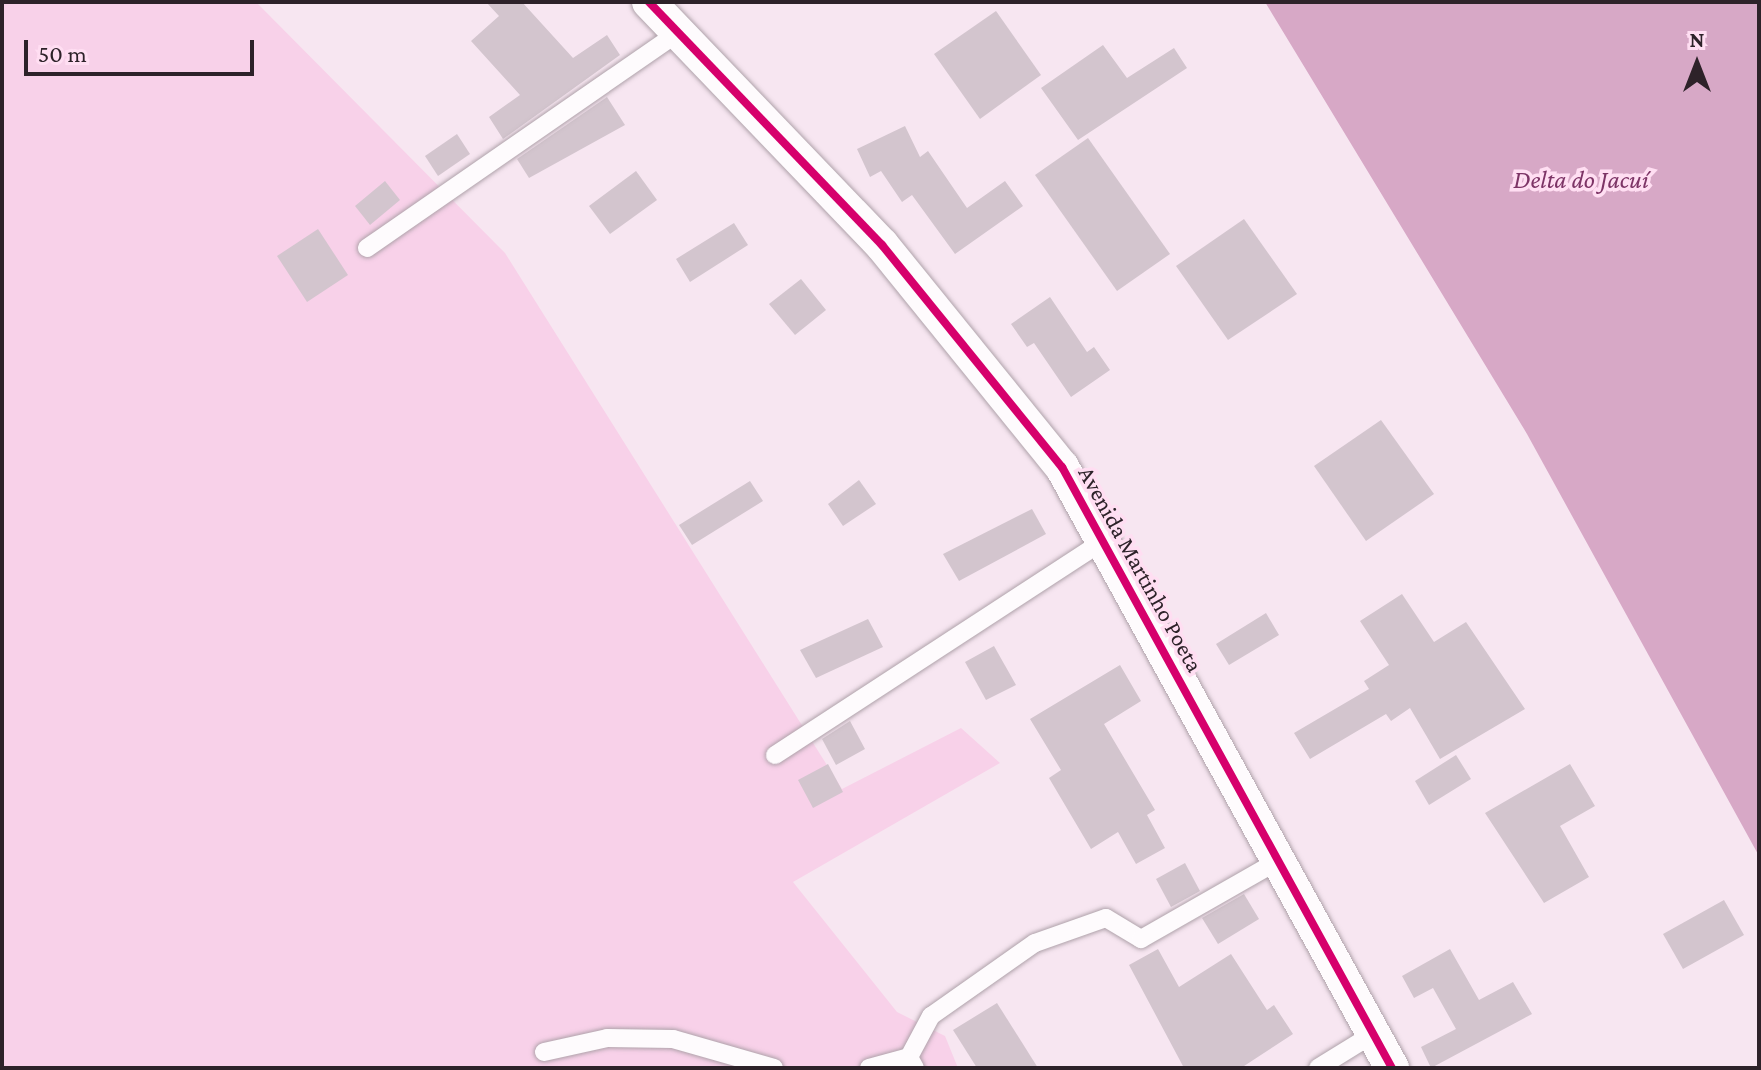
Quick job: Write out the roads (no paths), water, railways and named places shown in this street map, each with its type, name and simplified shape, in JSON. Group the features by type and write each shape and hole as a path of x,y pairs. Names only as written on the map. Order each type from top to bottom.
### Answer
{"street":[{"name":"Avenida Martinho Poeta","path":"649,2 882,245 1062,467 1392,1068"}],"lane":[{"path":"367,248 678,33"},
{"path":"775,755 1103,541"},
{"path":"869,1068 912,1063 931,1016 1035,943 1106,918 1141,939 1278,861"},
{"path":"1318,1068 1373,1034"},
{"path":"544,1052 607,1038 673,1039 774,1068"}],"water":[{"name":"Delta do Jacuí","path":"1265,2 1759,2 1759,856 1527,434"}]}
